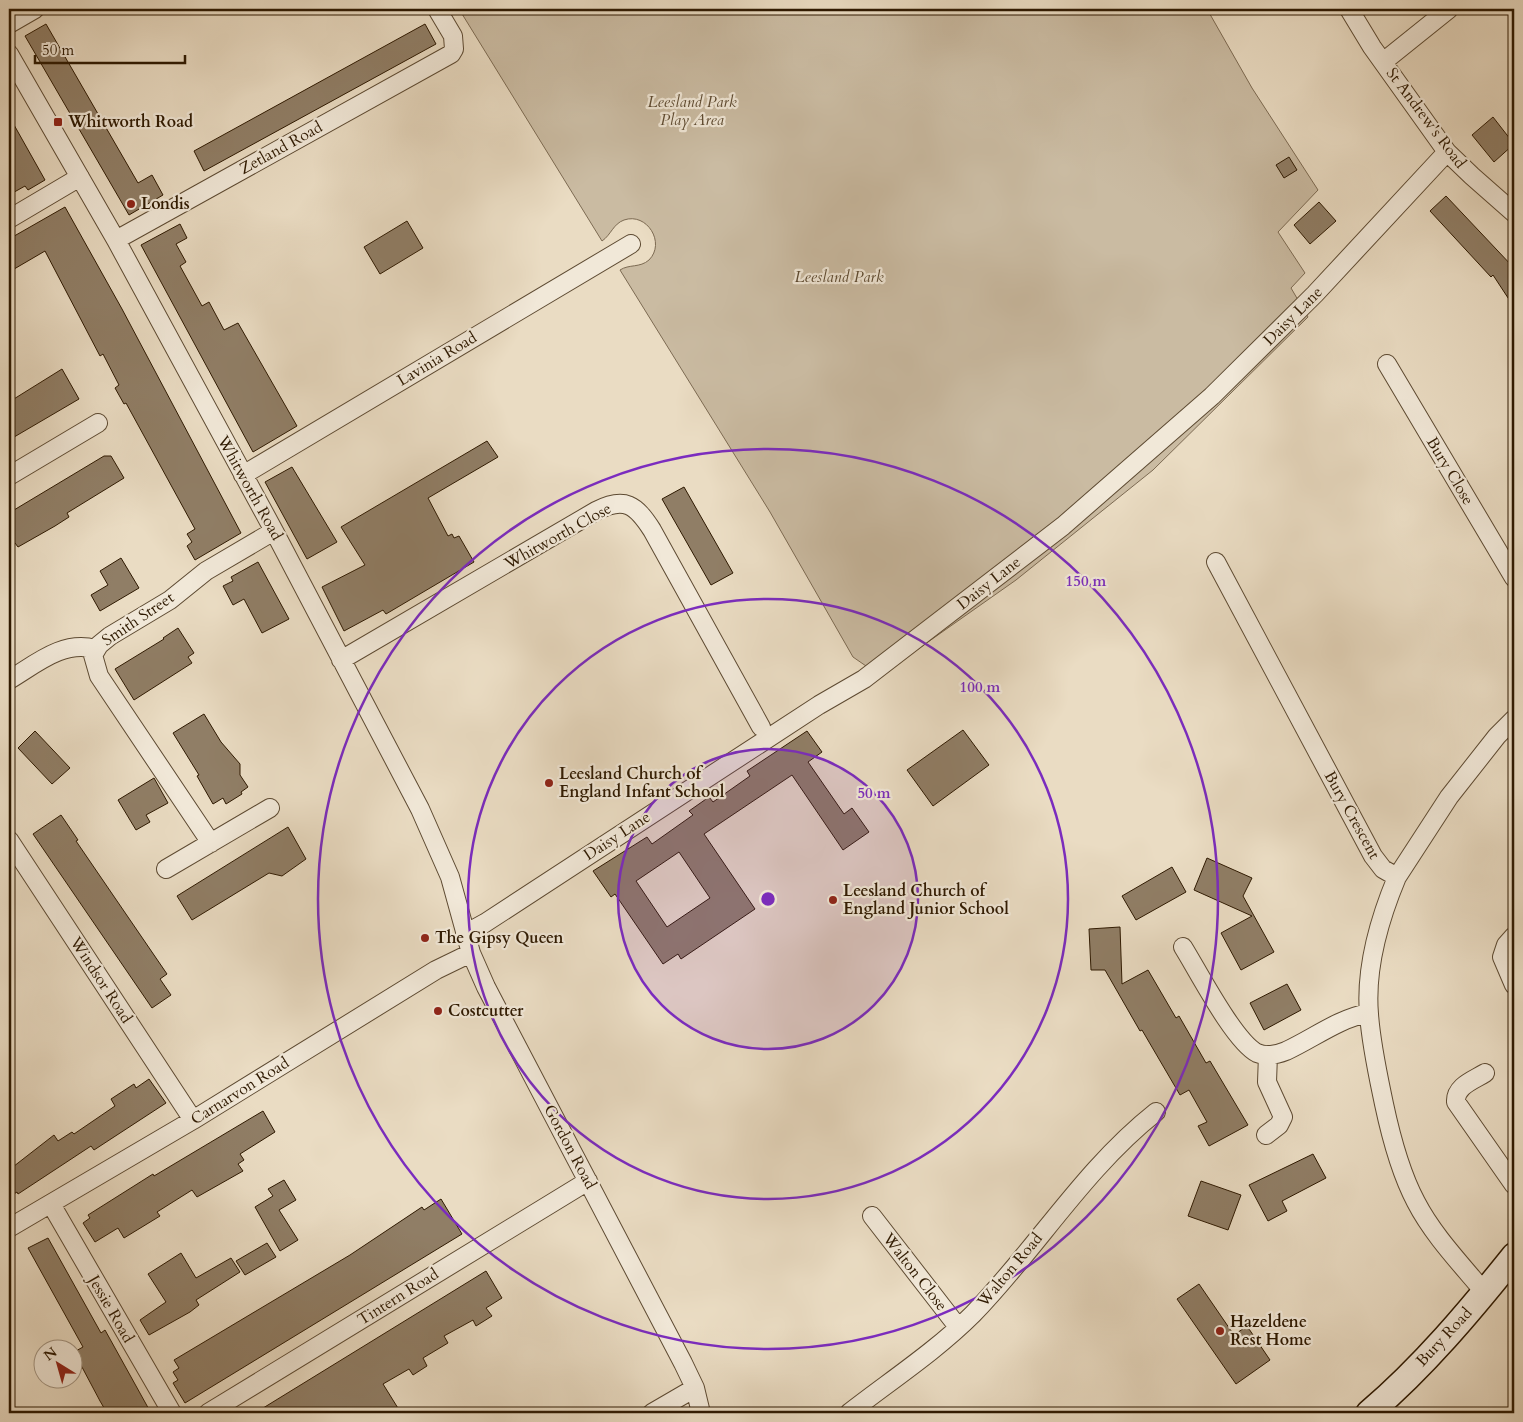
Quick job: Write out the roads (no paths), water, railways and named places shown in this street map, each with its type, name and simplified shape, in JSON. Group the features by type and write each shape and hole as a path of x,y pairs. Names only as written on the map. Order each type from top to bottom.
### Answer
{"main road":[{"name":"Bury Road","path":"1369,1413 1393,1393 1485,1293 1514,1256"}],"street":[{"path":"9,24 35,9"},
{"name":"Zetland Road","path":"116,240 446,57 454,48 454,42 437,9"},
{"name":"St Andrew's Road","path":"1349,9 1383,62 1447,152 1514,213"},
{"path":"1383,62 1449,9"},
{"name":"Whitworth Road","path":"9,54 116,240 274,531 420,809 450,877"},
{"name":"Daisy Lane","path":"465,934 485,923 819,705 870,675 1094,500 1212,396 1315,294 1447,152"},
{"path":"9,219 80,178"},
{"name":"Lavinia Road","path":"243,475 631,244"},
{"name":"Bury Close","path":"1387,364 1514,578"},
{"path":"9,476 98,423"},
{"name":"Whitworth Close","path":"341,660 596,511 615,503 624,504 640,512 652,530 761,728"},
{"name":"Smith Street","path":"211,843 99,676 94,661 95,649 110,636 170,600 206,571 274,531"},
{"name":"Bury Crescent","path":"1216,562 1373,856 1383,869 1396,877"},
{"path":"9,680 67,648 78,646 95,649"},
{"path":"1485,1293 1434,1231 1409,1186 1386,1110 1368,1013 1371,971 1376,939 1396,877 1449,797 1497,736 1514,719"},
{"path":"166,869 270,808"},
{"name":"Windsor Road","path":"9,840 193,1120"},
{"name":"Gordon Road","path":"450,877 471,953 498,1009 641,1279 695,1388 701,1413"},
{"path":"1514,936 1506,945 1502,957 1514,985"},
{"path":"1184,947 1238,1035 1251,1049 1268,1055 1286,1051 1350,1017 1368,1013"},
{"name":"Carnarvon Road","path":"10,1224 51,1204 193,1120 436,970 471,953"},
{"path":"1266,1135 1279,1126 1283,1118 1267,1082 1268,1055"},
{"path":"1485,1073 1461,1088 1456,1095 1456,1102 1514,1185"},
{"name":"Walton Road","path":"849,1413 973,1314 1117,1144 1156,1112"},
{"name":"Tintern Road","path":"208,1413 588,1181"},
{"name":"Jessie Road","path":"51,1204 172,1413"},
{"name":"Walton Close","path":"872,1216 958,1327"},
{"path":"652,1413 695,1388"}],"place":[{"name":"Whitworth Road","path":"58,122"},
{"name":"Londis","path":"131,204"},
{"name":"Leesland Church of England Infant School","path":"549,783"},
{"name":"Leesland Church of England Junior School","path":"833,900"},
{"name":"The Gipsy Queen","path":"425,938"},
{"name":"Costcutter","path":"438,1011"},
{"name":"Hazeldene Rest Home","path":"1220,1331"}],"park label":[{"name":"Leesland Park Play Area","path":"692,111"},
{"name":"Leesland Park","path":"839,277"}]}
